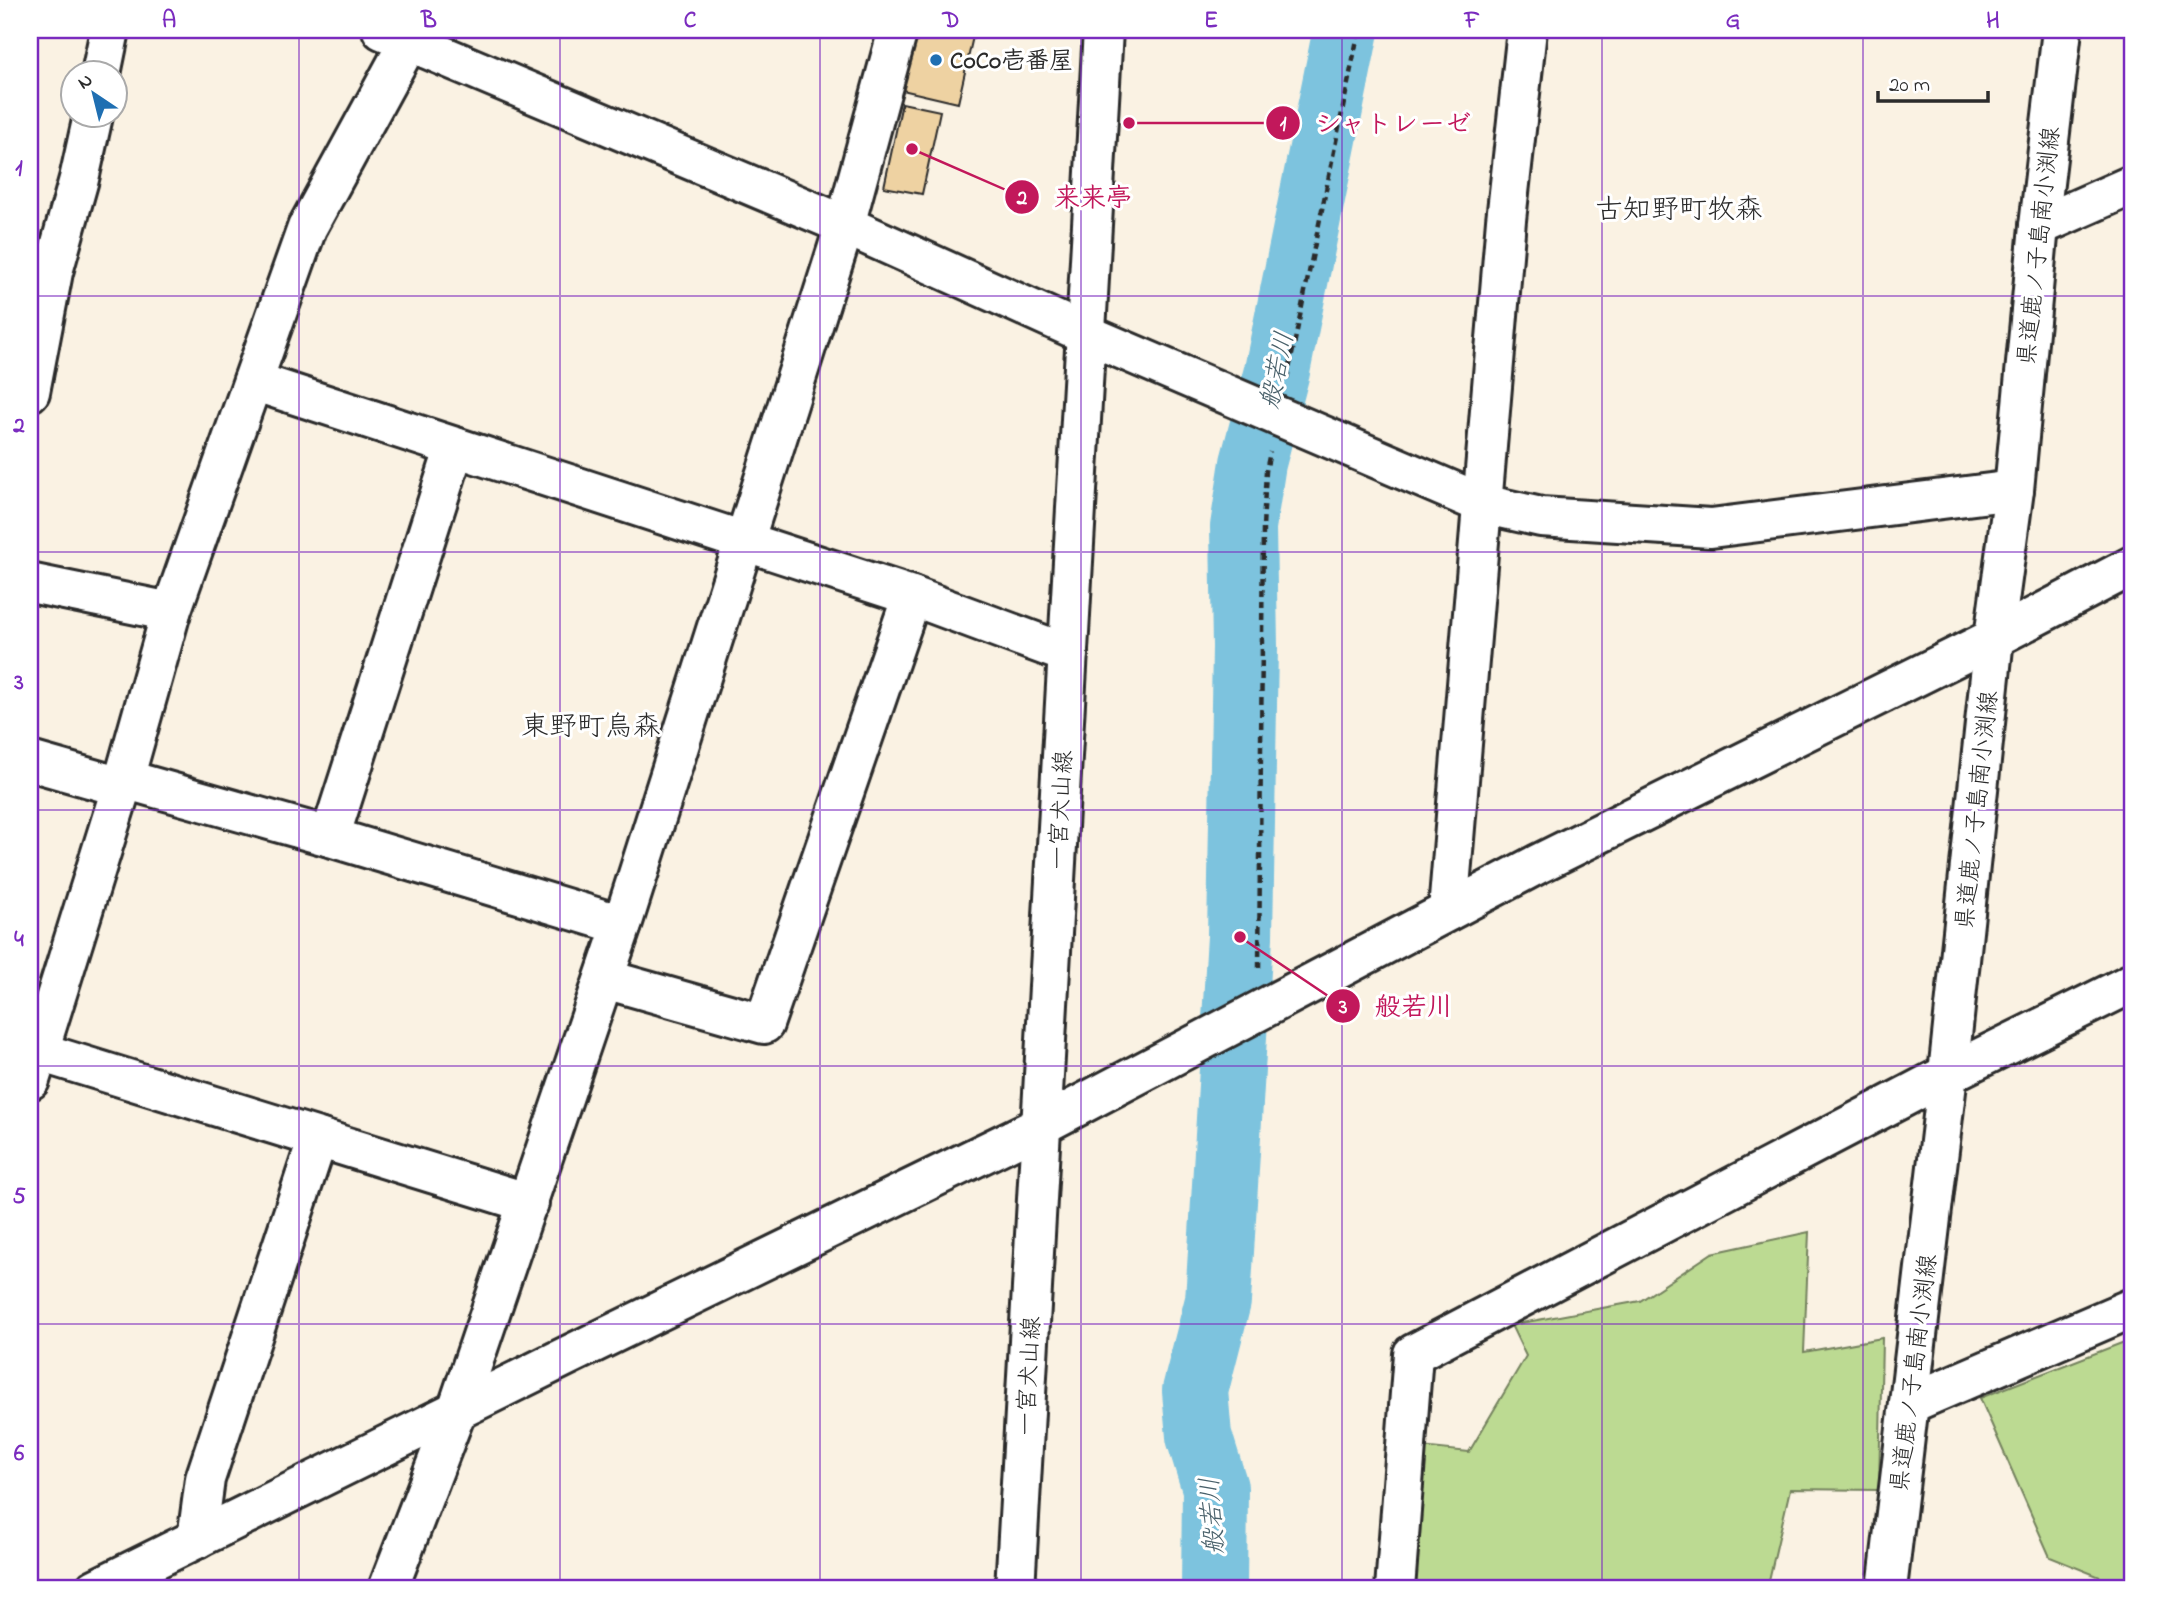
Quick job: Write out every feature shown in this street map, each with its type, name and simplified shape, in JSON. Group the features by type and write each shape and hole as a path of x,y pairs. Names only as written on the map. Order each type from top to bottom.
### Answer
{"street":[{"path":"104,60 110,30"},
{"path":"388,1589 457,1410 605,979 845,225 898,30"},
{"name":"一宮犬山線","path":"1016,1589 1103,30"},
{"path":"1448,911 1506,220 1527,30"},
{"name":"県道鹿ノ子島南小渕線","path":"1887,1589 1948,1074 1994,638 2014,490 2039,226 2062,30"},
{"path":"528,1203 318,1138 33,1060 122,783 171,612 307,228 402,34 845,225 1279,418 1483,504 1541,517 1711,528 2014,490"},
{"path":"30,392 41,269 79,179 90,130"},
{"path":"2039,226 2132,185"},
{"path":"253,381 912,596 1068,654"},
{"path":"330,837 455,447"},
{"path":"95,1589 1042,1125 1538,864 1994,638 2132,566"},
{"path":"30,583 171,612"},
{"path":"605,979 764,1024 912,596"},
{"path":"30,761 330,837 622,925"},
{"path":"1395,1589 1413,1354 1948,1074 2132,983"},
{"path":"197,1539 205,1479 318,1138"},
{"path":"1909,1404 2132,1308"}],"path":[{"path":"1259,1011 1263,527 1266,471 1359,30"}],"green space":[{"path":"1809,1232 1804,1352 1882,1338 1879,1490 1790,1489 1767,1589 1412,1589 1422,1447 1469,1452 1526,1356 1511,1325 1640,1301 1712,1253"},
{"path":"2132,1339 2132,1589 2102,1589 2100,1577 2050,1557 1980,1398"}],"building":[{"name":"CoCo壱番屋","path":"912,30 974,32 958,103 898,89"},
{"path":"902,103 940,111 922,194 884,187"}],"waterway":[{"name":"般若川","path":"1214,1589 1215,1488 1199,1436 1195,1391 1218,1301 1240,937 1245,647 1243,527 1253,463 1277,371 1346,30"}],"place":[{"name":"CoCo壱番屋","path":"936,60"},
{"name":"シャトレーゼ","path":"1129,123"},
{"name":"来来亭","path":"912,149"},
{"name":"般若川","path":"1240,937"}],"district":[{"name":"古知野町牧森","path":"1679,208"},
{"name":"東野町烏森","path":"591,725"}]}
